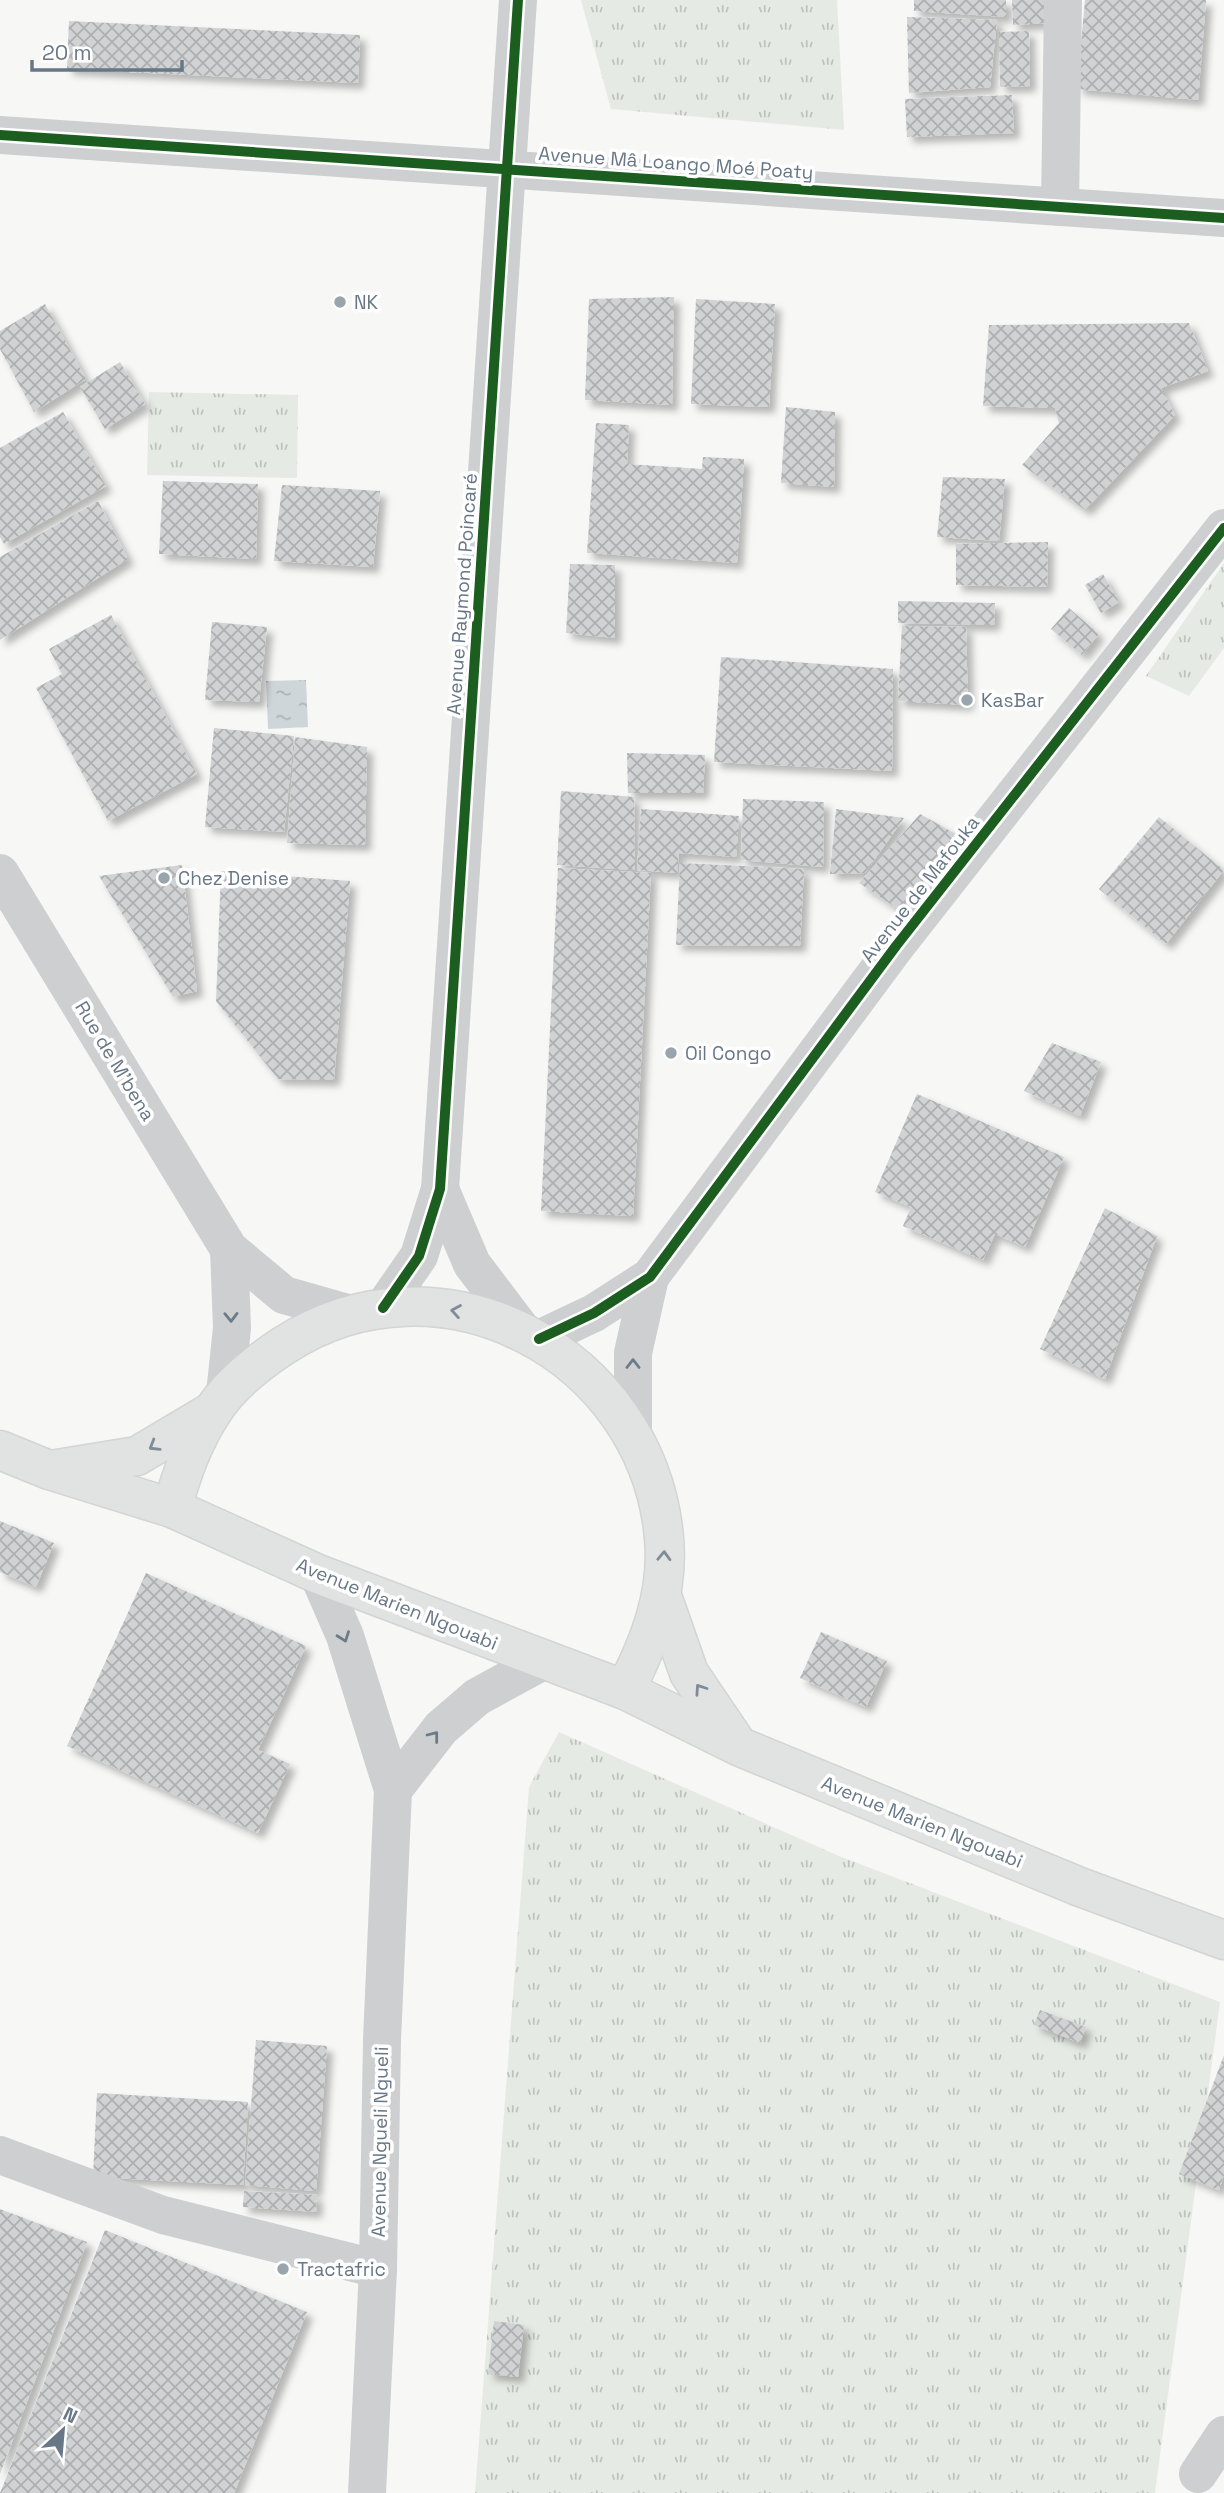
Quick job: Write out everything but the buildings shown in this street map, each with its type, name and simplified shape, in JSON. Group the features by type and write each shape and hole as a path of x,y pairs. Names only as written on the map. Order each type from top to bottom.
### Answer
{"main road":[{"path":"49,1470 137,1456 219,1403 262,1360 304,1332 367,1311 454,1310 531,1334 592,1379 633,1433 655,1484 664,1540 662,1596 648,1645 625,1690"},
{"path":"172,1508 187,1457 219,1403"},
{"name":"Avenue Marien Ngouabi","path":"0,1450 49,1470 172,1508 318,1574 625,1690 738,1746 1080,1887 1224,1940"},
{"path":"662,1596 689,1673 738,1746"}],"street":[{"name":"Avenue Raymond Poincaré","path":"440,1189 518,0"},
{"path":"1060,207 1063,0"},
{"name":"Avenue Mâ Loango Moé Poaty","path":"0,135 1224,218"},
{"name":"Avenue de Mafouka","path":"650,1277 896,946 1224,528"},
{"name":"Rue de M'bena","path":"0,873 229,1249 284,1295 367,1311"},
{"path":"367,1311 419,1256 440,1189"},
{"path":"440,1189 472,1264 531,1334 594,1314 650,1277"},
{"name":"Rue de M'bena","path":"219,1403 232,1328 229,1249"},
{"path":"633,1433 633,1353 650,1277"},
{"name":"Avenue Ngueli Ngueli","path":"318,1574 345,1636 393,1790 382,2040 378,2269 367,2493"},
{"path":"393,1790 441,1728 477,1697 543,1661"},
{"path":"0,2155 163,2215 378,2269"},
{"path":"1198,2474 1224,2435"}],"green space":[{"path":"581,0 837,0 844,130 611,109"},
{"path":"149,392 298,395 297,478 147,475"},
{"path":"1224,563 1224,648 1189,696 1146,676"},
{"path":"559,1732 839,1856 1220,2002 1155,2493 475,2493 529,1787"}],"water":[{"path":"306,680 308,727 268,729 266,681"}],"cycle path":[{"path":"383,1308 419,1256 440,1189 518,0"},
{"path":"0,135 1224,218"},
{"path":"539,1339 594,1313 650,1277 896,946 1224,528"}],"place":[{"name":"NK","path":"340,302"},
{"name":"KasBar","path":"967,700"},
{"name":"Chez Denise","path":"164,878"},
{"name":"Oil Congo","path":"671,1053"},
{"name":"Tractafric","path":"283,2269"}]}
